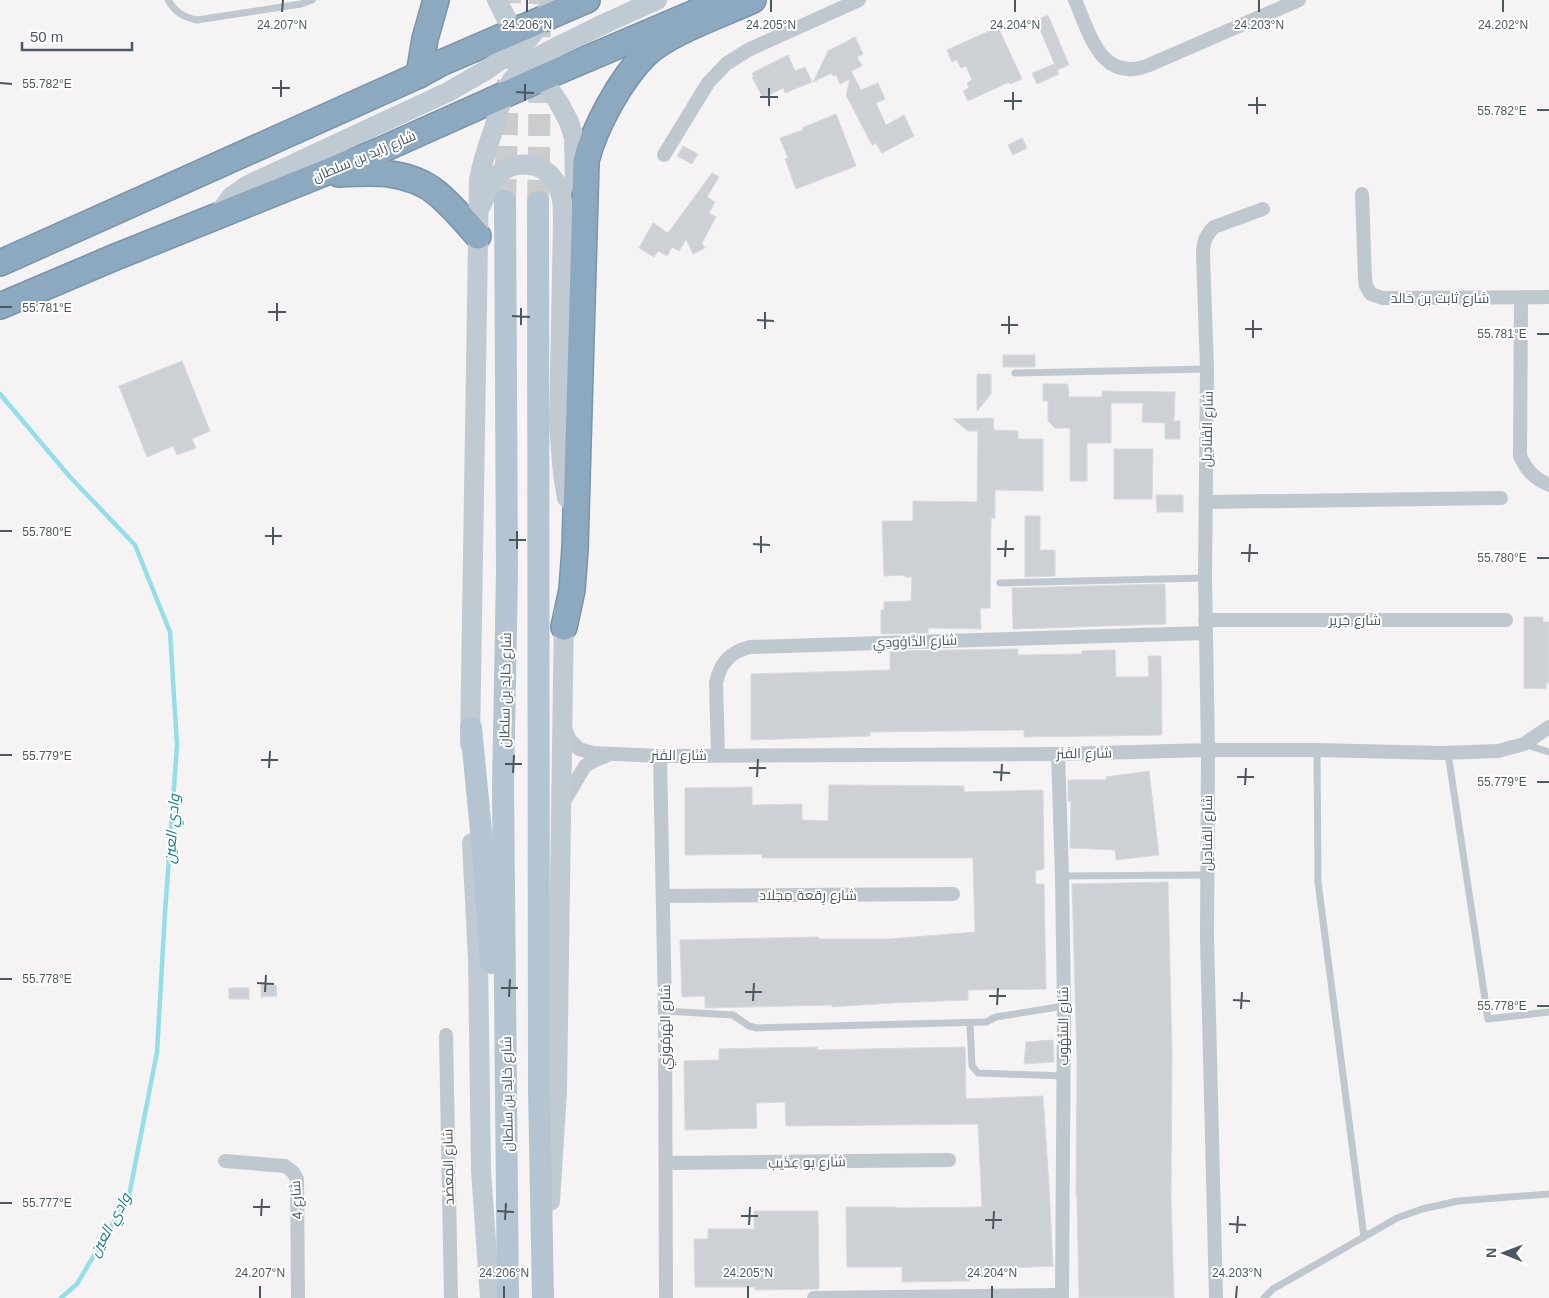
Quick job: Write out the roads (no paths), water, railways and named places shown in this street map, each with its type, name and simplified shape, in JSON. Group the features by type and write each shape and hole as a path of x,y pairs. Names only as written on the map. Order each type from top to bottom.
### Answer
{"highway":[{"path":"419,75 425,39 436,0"},
{"name":"شارع زايد بن سلطان","path":"0,306 113,258 379,151 504,95 548,10 587,0"},
{"name":"شارع زايد بن سلطان","path":"0,264 419,75 437,65 526,55 725,0"},
{"path":"564,627 572,590 586,162 591,143 618,91 645,55 671,37 753,0"},
{"path":"321,174 382,173 398,175 419,182 437,193 478,236"}],"main road":[{"path":"497,0 526,55 559,103 569,122 574,138 575,156 568,391 557,1091 544,1298"},
{"path":"216,217 232,196 243,188 448,92 488,69 657,0"},
{"path":"490,1298 481,1171 478,958 470,804 479,180 504,95"},
{"path":"479,212 494,179 510,167 520,164 540,168 556,181 560,190 563,222 559,425 567,498"},
{"name":"شارع خالِد بن سلطان","path":"505,201 506,573 503,787 508,1298"},
{"path":"538,202 539,1069 544,1298"},
{"path":"471,728 483,851 496,1025 501,1186 508,1266"}],"street":[{"path":"664,155 708,83 726,64 748,50 859,0"},
{"path":"1075,0 1100,55 1113,65 1128,70 1139,69 1149,65 1299,0"},
{"name":"شارع ثابت بن خالد","path":"1362,194 1365,278 1366,286 1371,294 1382,298 1549,297"},
{"name":"شارع القَنادِيل","path":"1216,1298 1207,937 1208,750 1205,578 1207,369 1203,243 1208,233 1214,227 1263,209"},
{"path":"1521,297 1520,456 1525,468 1535,479 1549,485"},
{"path":"1206,502 1501,498"},
{"name":"شارع جَرير","path":"1206,626 1506,620"},
{"name":"شارع الدَّاوُودِي","path":"718,756 716,683 718,673 730,655 750,647 1206,626"},
{"name":"شارع الفَنَر","path":"562,722 570,740 579,749 593,753 660,756 1058,754 1208,750 1498,751 1524,744 1549,727"},
{"name":"شارع الفَنَر","path":"562,806 585,766 592,761 612,754"},
{"name":"شارع السُّهُوب","path":"1058,754 1064,1006 1062,1297"},
{"name":"شارع الهَرمُوزي","path":"660,756 665,1011 666,1298"},
{"name":"شارع رِقعة مِجلاد","path":"663,896 953,894"},
{"name":"شارع المِعضَد","path":"446,1036 451,1298"},
{"name":"شارع يو عِذَيب","path":"666,1163 949,1160"},
{"name":"شارع 4","path":"225,1162 285,1166 293,1172 297,1179 298,1298"},
{"path":"814,1298 1062,1297"}],"lane":[{"path":"168,0 179,14 197,20 301,4 312,0"},
{"path":"1014,373 1207,369"},
{"path":"1000,583 1205,578"},
{"path":"1524,744 1549,752"},
{"path":"1317,750 1318,882 1364,1237"},
{"path":"1448,752 1488,1019 1549,1012"},
{"path":"1062,876 1207,875"},
{"path":"665,1011 733,1015 749,1026 757,1028 986,1022 996,1017 1064,1006"},
{"path":"970,1023 972,1066 978,1073 1063,1076"},
{"path":"1264,1298 1273,1289 1397,1218 1422,1208 1458,1201 1549,1194"}],"waterway":[{"name":"وادي العين","path":"0,394 70,477 135,545 170,632 177,745 157,1052 129,1196 77,1284 61,1298"}],"tunnel":[{"path":"505,201 510,0"},
{"path":"538,202 540,0"}]}
